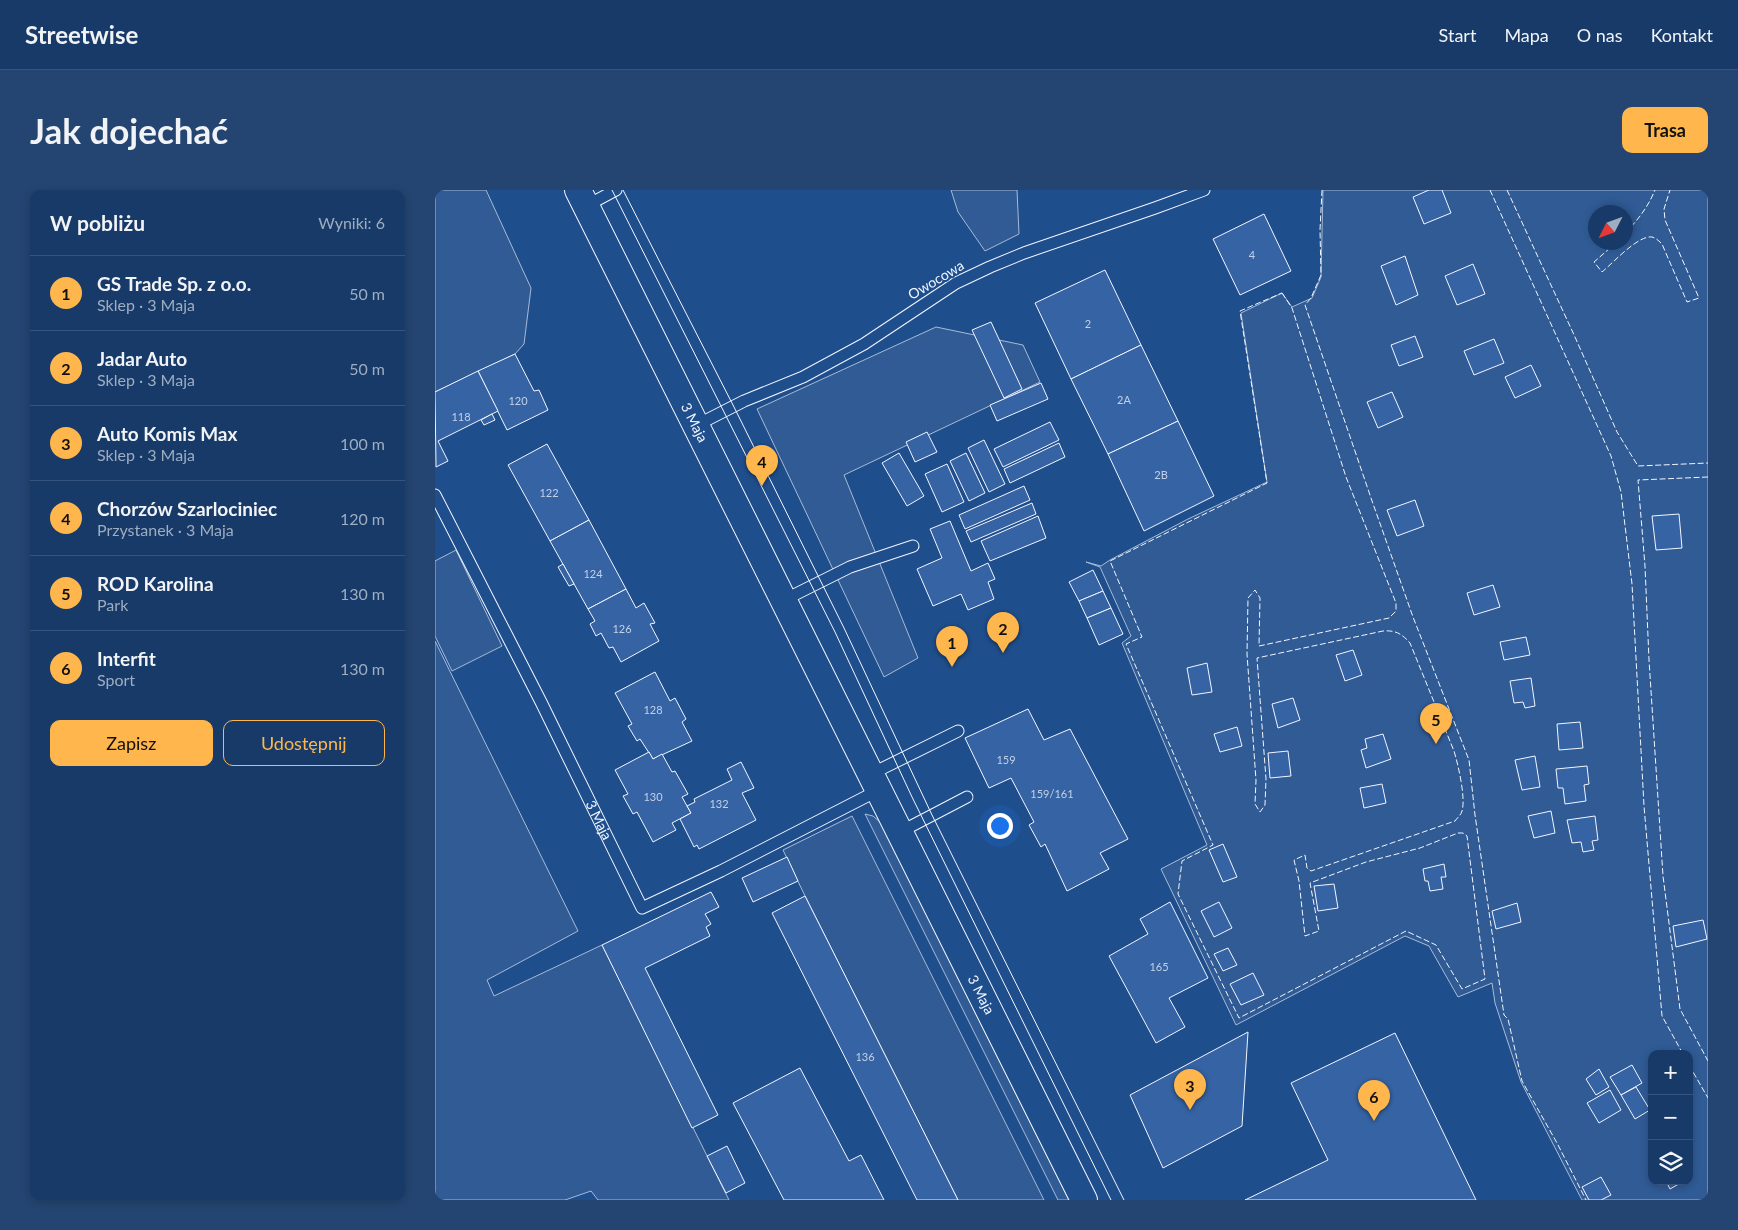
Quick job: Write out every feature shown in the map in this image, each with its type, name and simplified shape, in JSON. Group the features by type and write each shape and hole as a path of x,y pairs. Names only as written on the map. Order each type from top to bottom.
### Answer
{"street":[{"name":"3 Maja","path":"582,198 1084,1200"}],"lane":[{"path":"582,198 616,190"},
{"name":"Owocowa","path":"697,425 745,401 821,368 864,344 956,284 990,267 1024,253 1204,190"},
{"name":"3 Maja","path":"435,495 541,702 642,908 721,871 875,782"},
{"path":"784,600 850,567 913,546"},
{"path":"875,782 958,731"},
{"path":"899,832 967,796"}],"shaded area":[{"path":"435,190 486,190 531,288 524,344 515,354 435,392"},
{"path":"951,190 1017,190 1019,234 985,251 958,212"},
{"path":"1323,190 1708,190 1708,1200 1582,1200 1521,1082 1495,1003 1492,983 1458,997 1429,946 1405,936 1236,1025 1161,869 1207,845 1122,643 1131,636 1100,567 1086,562 1101,566 1188,519 1267,482 1241,313 1282,293 1292,307 1312,298 1321,277"},
{"path":"936,327 1023,345 1040,382 844,475 918,658 884,677 757,409"},
{"path":"456,550 502,646 452,671 435,636 435,561"},
{"path":"435,641 578,931 487,980 494,996 602,945 729,1200 598,1200 591,1191 565,1200 435,1200"},
{"path":"865,814 873,816 880,822 1069,1200 1058,1200"},
{"path":"852,816 1044,1200 958,1200 805,896 783,850"}],"building":[{"path":"1429,190 1442,190 1451,213 1424,224 1413,197"},
{"path":"1264,214 1291,271 1240,295 1213,239"},
{"path":"1405,256 1418,295 1396,305 1381,266"},
{"path":"1473,264 1485,294 1457,305 1445,276"},
{"path":"1105,270 1141,345 1071,379 1035,303"},
{"path":"991,322 1022,389 1004,398 972,330"},
{"path":"1415,336 1423,357 1399,366 1391,345"},
{"path":"1494,339 1504,363 1474,375 1464,351"},
{"path":"1141,345 1178,421 1108,454 1071,379"},
{"path":"515,354 534,391 539,390 548,410 507,430 478,371"},
{"path":"1531,365 1541,386 1515,398 1505,377"},
{"path":"478,371 498,411 438,441 448,461 436,467 435,392"},
{"path":"1041,383 1048,399 997,421 990,405"},
{"path":"1392,392 1403,417 1378,428 1367,402"},
{"path":"492,414 495,420 484,425 481,420"},
{"path":"1178,421 1214,496 1144,531 1108,454"},
{"path":"1050,422 1059,440 1003,467 994,449"},
{"path":"927,432 937,452 915,462 906,442"},
{"path":"984,440 1005,484 989,492 968,448"},
{"path":"1059,443 1065,457 1010,483 1004,469"},
{"path":"547,444 589,520 550,541 508,465"},
{"path":"899,453 924,496 907,506 882,463"},
{"path":"966,453 985,493 969,501 950,461"},
{"path":"947,464 964,502 942,512 925,474"},
{"path":"1024,486 1030,500 965,529 959,515"},
{"path":"1415,500 1424,526 1397,536 1387,510"},
{"path":"1032,503 1036,514 971,542 966,531"},
{"path":"1679,514 1682,548 1656,550 1652,516"},
{"path":"1038,516 1046,538 990,561 981,541"},
{"path":"589,520 626,589 588,609 550,541"},
{"path":"950,521 971,571 988,563 995,579 988,582 994,599 968,610 961,594 933,606 917,569 942,558 930,529"},
{"path":"563,564 574,584 569,586 558,567"},
{"path":"1093,570 1103,591 1079,601 1069,582"},
{"path":"1493,585 1500,607 1474,615 1467,593"},
{"path":"626,589 636,608 644,603 655,623 650,624 659,641 621,662 613,647 609,648 601,633 596,636 590,624 595,621 588,609"},
{"path":"1103,591 1111,608 1087,618 1079,601"},
{"path":"1111,608 1123,634 1099,645 1087,618"},
{"path":"1526,637 1530,655 1504,660 1500,642"},
{"path":"1353,650 1362,675 1345,681 1336,655"},
{"path":"1207,663 1212,692 1192,695 1187,668"},
{"path":"655,672 670,701 675,698 686,719 682,722 692,741 653,759 640,739 637,741 628,726 632,724 615,693"},
{"path":"1531,678 1535,706 1525,708 1523,702 1514,703 1510,681"},
{"path":"1293,698 1300,720 1278,728 1272,704"},
{"path":"1028,709 1044,740 1070,729 1128,839 1100,853 1109,869 1067,891 1045,844 1041,847 1029,825 1034,822 1011,778 989,788 965,738"},
{"path":"1580,722 1583,748 1559,750 1557,724"},
{"path":"1237,727 1242,746 1220,752 1214,734"},
{"path":"1383,734 1391,759 1366,768 1361,750 1367,748 1365,739"},
{"path":"1288,751 1291,776 1270,778 1268,753"},
{"path":"649,752 653,759 662,754 672,772 675,771 688,794 682,797 691,813 672,823 676,830 653,842 637,812 633,814 623,796 628,794 615,770"},
{"path":"1535,756 1540,787 1522,790 1515,760"},
{"path":"741,762 754,788 742,793 756,820 699,849 697,845 694,847 680,819 691,813 687,806 695,802 694,799 732,780 727,769"},
{"path":"1587,766 1589,784 1584,785 1586,801 1565,804 1563,788 1558,788 1556,769"},
{"path":"1382,784 1386,803 1364,808 1360,788"},
{"path":"1551,811 1555,833 1534,838 1528,816"},
{"path":"1595,816 1598,840 1592,841 1594,850 1583,852 1581,842 1572,843 1567,820"},
{"path":"1223,844 1237,877 1223,882 1209,850"},
{"path":"787,857 798,881 753,902 742,878"},
{"path":"1444,864 1446,877 1441,877 1443,889 1430,891 1428,881 1425,881 1423,869"},
{"path":"1334,884 1338,908 1318,911 1314,886"},
{"path":"711,892 719,907 705,914 711,924 706,927 710,936 645,968 718,1115 692,1128 602,945"},
{"path":"805,896 958,1200 917,1200 772,913"},
{"path":"1170,902 1208,978 1169,998 1185,1027 1156,1043 1109,956 1148,934 1140,919"},
{"path":"1219,902 1232,928 1214,937 1201,911"},
{"path":"1517,903 1521,922 1496,929 1492,911"},
{"path":"1703,920 1707,939 1676,947 1673,926"},
{"path":"1228,948 1237,965 1223,971 1214,954"},
{"path":"1253,973 1264,995 1241,1005 1230,984"},
{"path":"1248,1032 1242,1126 1163,1168 1130,1095"},
{"path":"1395,1033 1476,1200 1245,1200 1328,1160 1291,1083"},
{"path":"1632,1065 1642,1083 1621,1095 1610,1077"},
{"path":"800,1068 849,1161 861,1155 884,1200 784,1200 733,1103"},
{"path":"1599,1069 1609,1087 1596,1095 1586,1079"},
{"path":"1636,1087 1648,1107 1648,1111 1635,1119 1621,1095"},
{"path":"1610,1090 1621,1110 1599,1123 1587,1103"},
{"path":"727,1146 745,1183 726,1193 707,1156"},
{"path":"1601,1177 1611,1195 1601,1200 1589,1200 1582,1187"},
{"path":"1668,1185 1677,1185 1670,1189"}],"tram line":[{"path":"612,190 835,632 912,797 1111,1200"},
{"path":"623,190 844,628 932,815 1124,1200"}],"fence":[{"path":"1322,190 1320,230 1321,275 1311,298 1305,305 1413,617 1469,760 1475,815 1504,1015 1508,1019 1522,1081 1586,1200"},
{"path":"1490,190 1611,456 1621,492 1632,584 1644,806 1662,1016 1681,1050"},
{"path":"1507,190 1617,432 1638,466 1708,463"},
{"path":"1633,224 1642,213 1655,190"},
{"path":"1633,245 1646,238 1652,237 1656,239 1662,244 1687,302 1699,298 1665,220 1664,209 1670,190"},
{"path":"1608,250 1594,262 1602,272 1627,250"},
{"path":"1282,293 1292,308 1346,477 1396,603 1396,611 1389,618 1259,646 1260,598 1255,590 1248,598 1247,654 1256,780 1255,804 1260,812 1265,805 1266,779 1257,658 1383,631 1392,631 1401,635 1410,643 1454,751 1462,790 1462,811 1455,821 1311,871 1307,868 1305,855 1294,860 1299,881 1305,936 1319,931 1310,883 1366,862 1420,848 1458,833 1463,833 1467,836 1485,979 1462,989 1436,945 1406,931 1239,1018 1178,894 1182,861 1213,845 1126,644 1142,637 1110,561 1267,483 1240,311 1282,293"},
{"path":"1708,477 1638,480 1645,566 1663,876 1680,1009 1708,1061"},
{"path":"1693,1072 1708,1098"}],"place":[{"name":"Chorzów Szarlociniec","path":"762,486"},
{"name":"Jadar Auto","path":"1003,653"},
{"name":"GS Trade Sp. z o.o.","path":"952,667"},
{"name":"ROD Karolina","path":"1436,744"},
{"name":"Auto Komis Max","path":"1190,1110"},
{"name":"Interfit","path":"1374,1121"}]}
